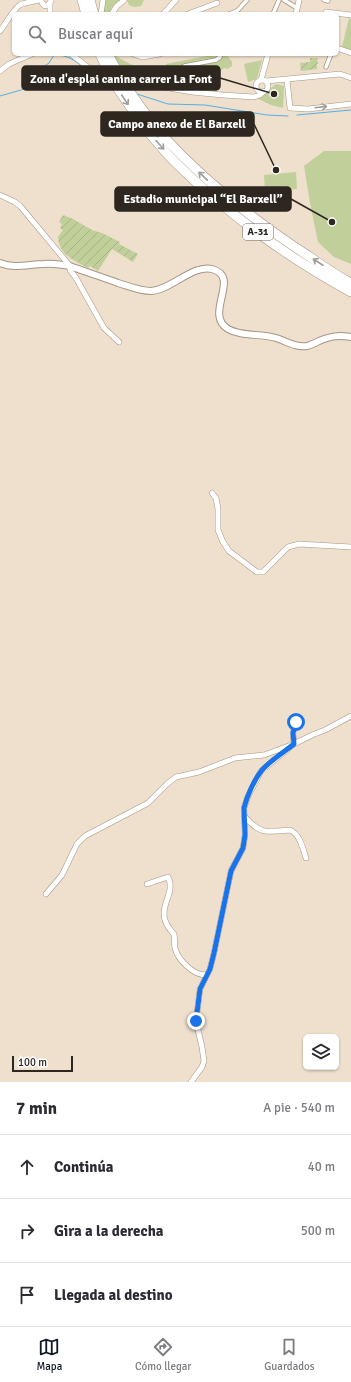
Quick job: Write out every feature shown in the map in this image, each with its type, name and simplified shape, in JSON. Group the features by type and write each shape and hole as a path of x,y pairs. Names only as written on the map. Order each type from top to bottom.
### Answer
{"highway":[{"path":"82,0 85,12"},
{"path":"90,0 93,12"},
{"name":"A-31","path":"101,56 113,82 147,131 173,160 215,199 251,227 300,262 351,292"},
{"name":"A-31","path":"109,56 141,110 178,153 215,188 256,221 351,283"}],"street":[{"path":"101,12 103,0"},
{"path":"113,12 116,7 124,0"},
{"path":"166,12 172,3 176,0"},
{"path":"234,12 248,0"},
{"path":"274,12 279,0"},
{"path":"284,0 297,8"},
{"path":"296,12 299,0"},
{"path":"13,12 20,4 42,2 48,6 50,1"},
{"path":"50,1 50,12"},
{"path":"42,2 49,12"},
{"path":"193,12 217,3"},
{"path":"0,31 12,13"},
{"path":"339,14 351,15"},
{"path":"339,49 351,53"},
{"path":"0,71 9,64 27,56"},
{"path":"74,56 104,78 205,93 254,97 266,91 263,74 268,56"},
{"path":"188,86 186,80 207,75 208,73 206,71 186,71 184,66 216,60 220,56"},
{"path":"326,67 330,56"},
{"path":"254,97 257,89 257,83 340,74 351,78"},
{"path":"287,80 290,108 308,109 351,104"},
{"path":"257,89 263,92"},
{"path":"0,195 15,202 21,207 70,266 70,270 104,328 119,342"},
{"path":"0,263 14,266 44,264 70,266 138,289 151,291 159,289 200,269 210,268 221,274 224,281 218,311 221,322 228,328 238,333 273,337 298,346 308,346 326,338 339,335 351,337"},
{"path":"212,493 216,498 218,509 218,530 223,542 229,552 256,572 264,572 288,547 299,544 351,547"},
{"path":"46,894 62,875 77,844 85,836 148,803 176,777 207,769 235,758 264,755 326,730 351,716"},
{"path":"294,744 293,733 296,722"},
{"path":"191,1082 202,1067 204,1061 196,1021 200,989 210,969 231,871 243,848 245,835 245,804 261,771 294,744"},
{"path":"244,816 250,824 259,830 268,832 290,830 293,832 297,835 306,858"},
{"path":"148,884 168,877 169,887 163,914 166,927 174,934 174,946 180,958 192,971 200,975 206,975"}],"green space":[{"path":"105,0 121,0 111,8 110,12 103,12"},
{"path":"127,0 144,0 141,6 134,7 129,5"},
{"path":"349,18 351,19 351,50 342,47"},
{"path":"114,56 143,69 154,66 166,66 166,64 207,56 228,56 232,62 232,66 202,79 182,79 163,82 125,77"},
{"path":"310,58 318,58 317,62 319,63 317,64 317,69 301,71 300,63 310,62"},
{"path":"262,60 257,79 248,82 244,64"},
{"path":"276,84 284,86 283,108 271,105 258,99"},
{"path":"324,151 351,151 351,264 334,257 318,242 304,166"},
{"path":"296,172 297,189 265,192 264,175"},
{"path":"63,215 120,242 119,244 138,254 133,262 112,249 98,271 90,266 88,268 68,256 61,248 58,237 63,230 60,228 62,224 59,222"}],"waterway":[{"path":"0,96 21,90 31,83 40,69 49,63 53,56"},
{"path":"62,56 77,62 112,88"},
{"path":"137,94 168,104 205,105 267,115 288,116"},
{"path":"297,115 351,110"}],"place":[{"name":"Zona d'esplai canina carrer La Font","path":"274,94"},
{"name":"Campo anexo de El Barxell","path":"276,170"},
{"name":"Estadio municipal “El Barxell”","path":"332,222"}],"route":[{"path":"196,1021 200,989 210,969 231,871 243,848 245,835 245,804 261,771 294,744 293,733 296,722"}]}
